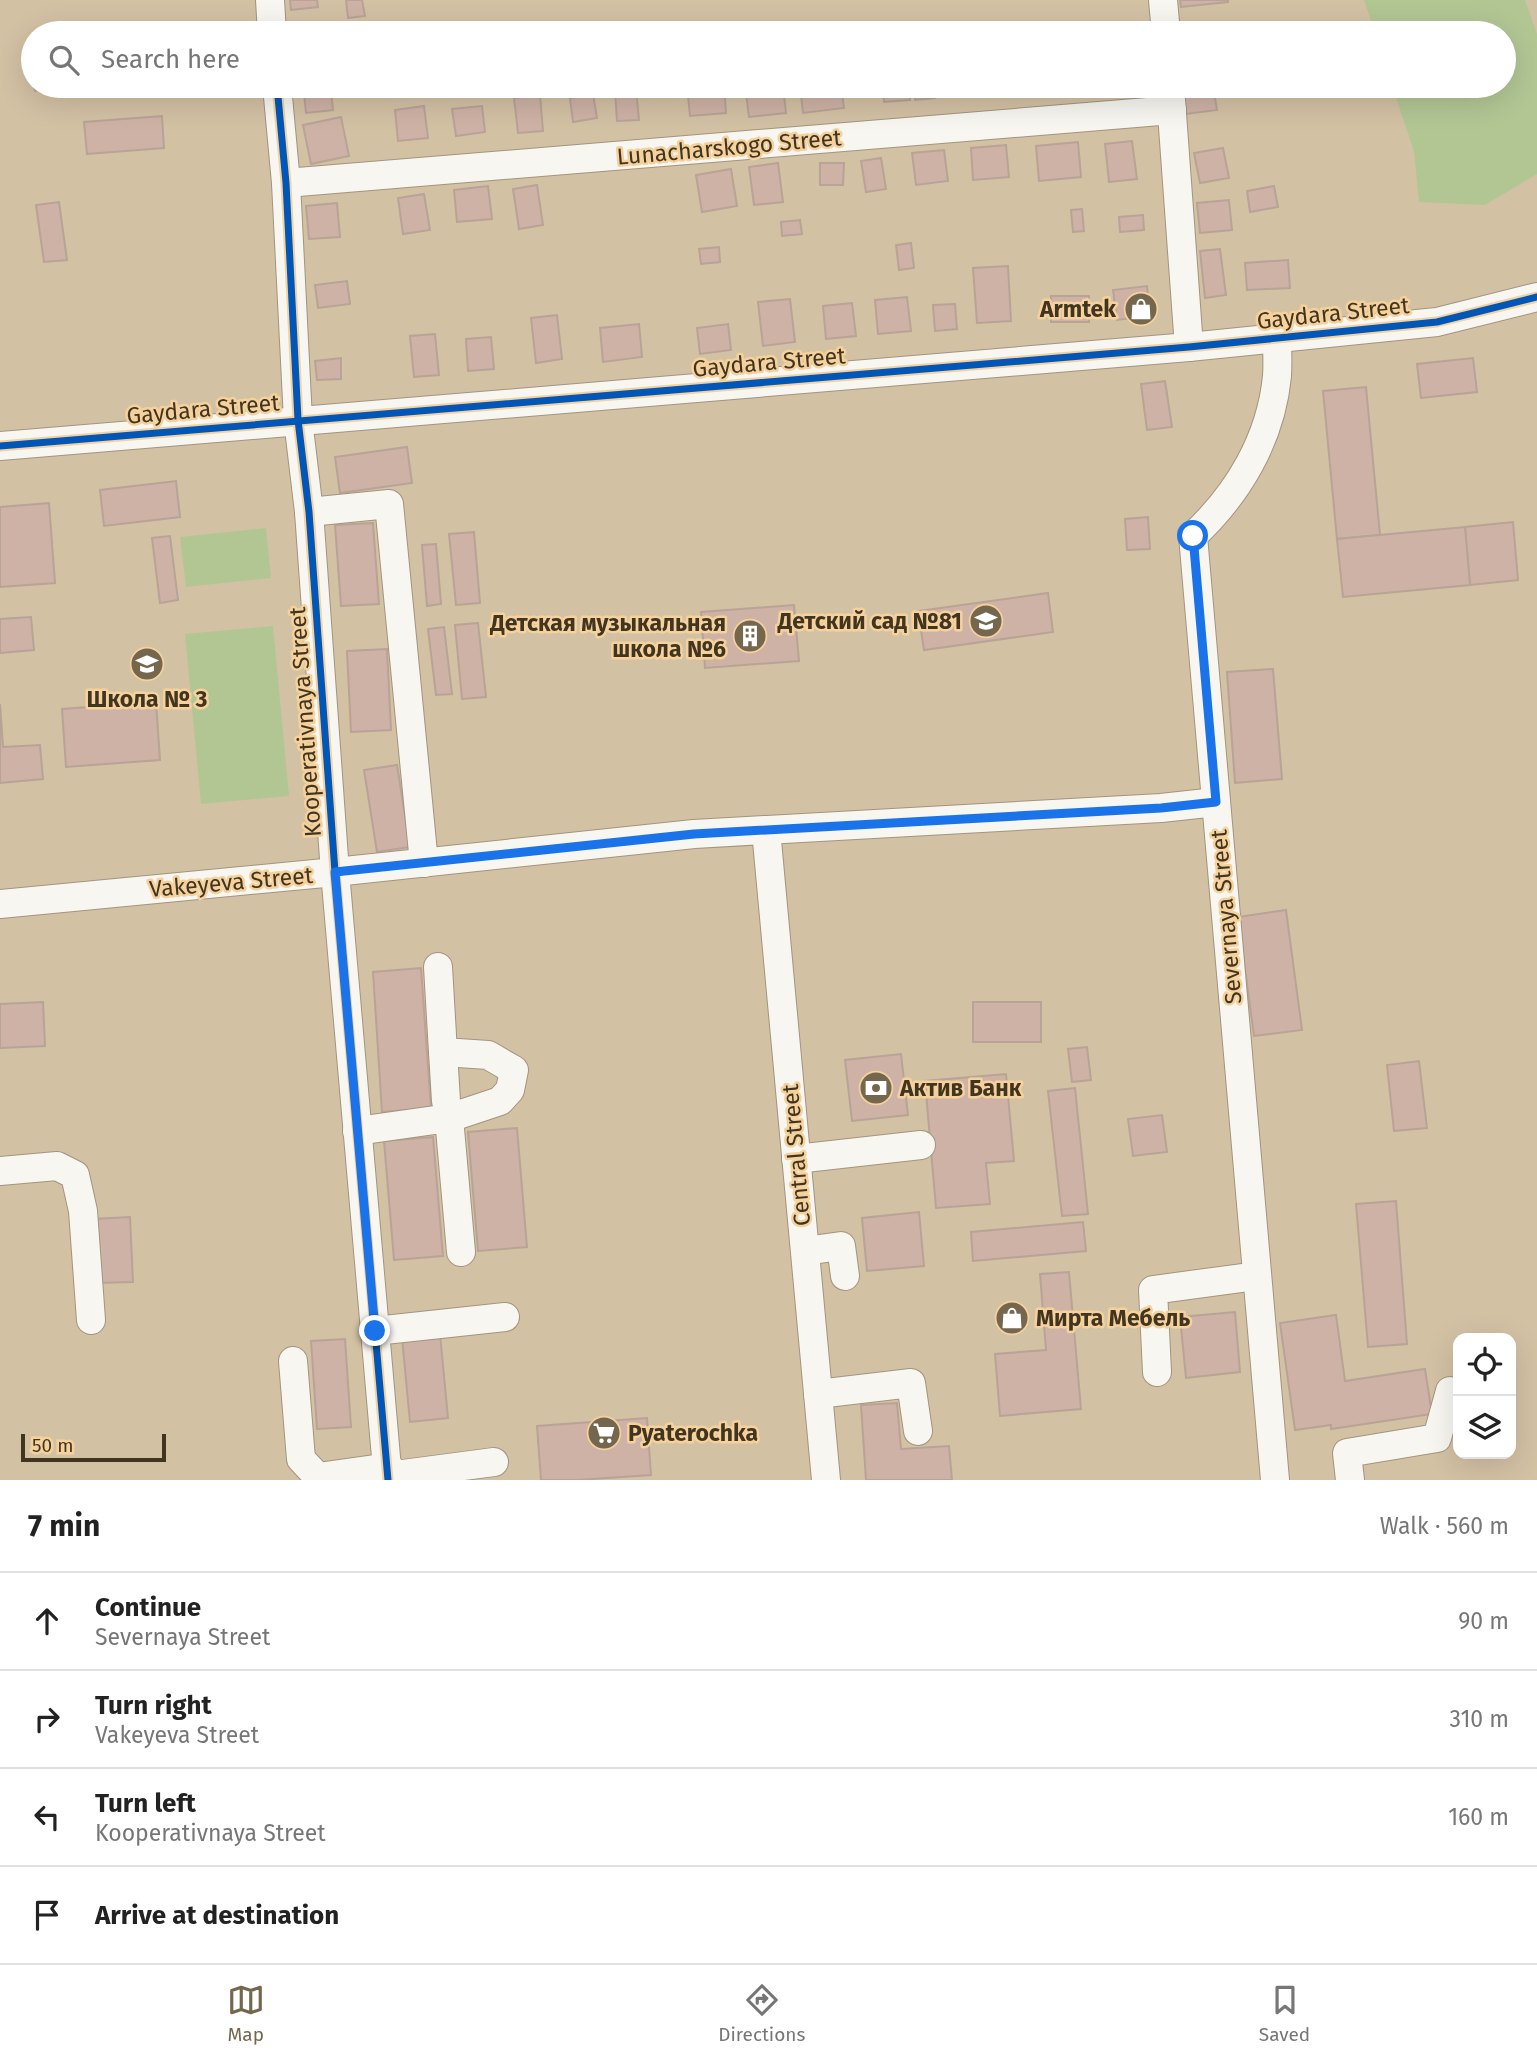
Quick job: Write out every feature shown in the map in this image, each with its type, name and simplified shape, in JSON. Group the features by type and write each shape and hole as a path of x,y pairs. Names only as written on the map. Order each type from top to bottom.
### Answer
{"street":[{"path":"270,0 271,21"},
{"path":"1163,0 1165,21"},
{"name":"Kooperativnaya Street","path":"278,98 298,420 309,512 335,872 388,1474"},
{"path":"1171,98 1189,347"},
{"name":"Lunacharskogo Street","path":"285,183 1171,98"},
{"name":"Gaydara Street","path":"0,446 1189,347 1437,322 1537,297"},
{"name":"Severnaya Street","path":"1275,1480 1193,536 1220,508 1261,444 1274,394 1277,338"},
{"path":"309,512 390,503 424,863"},
{"name":"Vakeyeva Street","path":"0,904 694,834 1161,808 1216,802"},
{"name":"Central Street","path":"766,830 826,1480"},
{"path":"438,967 447,1109 461,1252"},
{"path":"358,1130 447,1109 500,1101 510,1090 514,1070 488,1055 443,1052"},
{"path":"796,1159 885,1137 921,1145"},
{"path":"0,1171 57,1166 75,1175 83,1210 91,1320"},
{"path":"805,1251 839,1236 845,1276"},
{"path":"1157,1371 1153,1290 1257,1276"},
{"path":"375,1331 505,1317"},
{"path":"293,1360 301,1459 318,1477 388,1474 494,1462"},
{"path":"818,1394 911,1383 918,1431"},
{"path":"1350,1480 1347,1452 1437,1438 1450,1391"}],"green space":[{"path":"1364,0 1525,0 1537,34 1537,174 1485,205 1419,202 1414,151 1396,98 1516,98 1516,21 1371,21"},
{"path":"266,528 271,578 186,587 180,537"},
{"path":"273,626 289,796 201,804 185,634"}],"building":[{"path":"290,0 317,0 318,7 291,10"},
{"path":"346,0 362,0 365,16 348,18"},
{"path":"1180,0 1228,0 1228,2 1181,7"},
{"path":"304,98 332,98 333,110 306,113"},
{"path":"514,98 540,98 543,131 518,133"},
{"path":"570,98 594,98 597,118 573,122"},
{"path":"615,98 637,98 639,120 617,121"},
{"path":"688,98 725,98 726,113 690,116"},
{"path":"747,98 784,98 786,113 749,117"},
{"path":"801,98 843,98 844,108 803,113"},
{"path":"884,98 910,98 910,100 884,102"},
{"path":"1184,98 1215,98 1217,110 1186,114"},
{"path":"424,106 428,138 398,141 395,110"},
{"path":"482,106 485,132 456,136 452,109"},
{"path":"162,116 164,148 87,154 84,122"},
{"path":"341,117 349,156 311,164 303,125"},
{"path":"1132,141 1137,179 1109,182 1105,144"},
{"path":"1078,142 1081,177 1039,181 1036,146"},
{"path":"1006,145 1009,177 973,180 971,148"},
{"path":"1223,148 1229,178 1200,183 1194,153"},
{"path":"944,150 948,181 916,185 912,153"},
{"path":"881,158 886,189 866,192 861,161"},
{"path":"778,163 783,202 754,205 749,167"},
{"path":"820,163 844,163 843,185 820,185"},
{"path":"731,169 737,206 702,212 696,175"},
{"path":"537,185 543,225 519,229 513,189"},
{"path":"488,186 492,219 457,222 454,190"},
{"path":"1274,186 1278,207 1250,212 1247,191"},
{"path":"424,194 430,230 403,234 398,198"},
{"path":"1229,200 1232,230 1200,233 1197,203"},
{"path":"59,202 67,260 44,262 36,205"},
{"path":"337,203 340,237 309,239 306,206"},
{"path":"1082,209 1084,231 1073,232 1071,210"},
{"path":"1143,215 1144,230 1120,232 1119,217"},
{"path":"800,220 802,234 782,236 781,222"},
{"path":"911,243 914,268 899,270 896,245"},
{"path":"719,247 720,262 701,264 699,249"},
{"path":"1220,249 1226,295 1205,298 1200,251"},
{"path":"1288,260 1290,288 1247,290 1245,263"},
{"path":"1008,266 1011,321 977,323 973,268"},
{"path":"347,281 350,304 318,308 315,285"},
{"path":"1147,286 1150,316 1117,320 1113,290"},
{"path":"1051,296 1089,296 1089,322 1051,322"},
{"path":"907,297 911,331 878,334 875,300"},
{"path":"790,299 795,342 763,346 758,302"},
{"path":"852,303 856,336 826,339 823,306"},
{"path":"955,304 957,329 935,331 933,305"},
{"path":"557,315 562,359 536,363 531,318"},
{"path":"639,324 642,357 603,362 600,328"},
{"path":"728,324 731,350 700,354 697,328"},
{"path":"435,334 439,375 414,377 410,336"},
{"path":"491,337 494,369 468,371 466,339"},
{"path":"341,358 341,379 317,380 315,361"},
{"path":"1473,358 1477,392 1421,398 1417,364"},
{"path":"1165,381 1172,427 1147,430 1141,384"},
{"path":"1366,387 1380,535 1337,539 1323,391"},
{"path":"407,447 412,483 340,493 335,457"},
{"path":"176,481 180,517 104,526 100,490"},
{"path":"49,503 55,583 0,587 0,507"},
{"path":"1148,517 1150,549 1127,550 1125,519"},
{"path":"1513,522 1518,580 1470,585 1465,527"},
{"path":"373,523 379,604 341,606 335,525"},
{"path":"1465,527 1470,585 1343,597 1337,539"},
{"path":"474,532 480,603 456,605 449,534"},
{"path":"170,536 178,600 160,603 152,538"},
{"path":"436,544 441,604 427,606 422,545"},
{"name":"Детский сад №81","path":"1048,593 1053,632 924,650 918,611"},
{"name":"Детская музыкальная школа №6","path":"794,605 799,661 705,668 701,612"},
{"path":"31,617 34,650 0,653 0,619"},
{"path":"478,623 486,697 462,699 455,625"},
{"path":"444,627 452,694 436,695 428,629"},
{"path":"387,649 391,730 351,732 347,651"},
{"path":"1273,669 1282,779 1235,783 1227,672"},
{"path":"156,702 160,760 66,767 62,709"},
{"path":"0,704 3,747 40,745 43,779 0,783"},
{"path":"397,765 410,847 377,852 364,770"},
{"path":"1286,910 1302,1030 1254,1036 1238,917"},
{"path":"421,968 431,1108 382,1112 373,972"},
{"path":"43,1002 45,1046 0,1048 0,1004"},
{"path":"973,1002 1041,1002 1041,1042 973,1042"},
{"path":"1087,1047 1091,1080 1072,1082 1068,1049"},
{"name":"Актив Банк","path":"901,1054 908,1115 852,1121 845,1060"},
{"path":"1419,1061 1427,1128 1394,1131 1387,1065"},
{"path":"1006,1074 1014,1161 986,1163 990,1204 936,1208 925,1081"},
{"path":"1075,1088 1088,1214 1062,1216 1048,1091"},
{"path":"1162,1115 1167,1152 1133,1156 1128,1119"},
{"path":"517,1128 527,1247 478,1251 468,1132"},
{"path":"433,1137 443,1256 394,1260 384,1141"},
{"path":"1396,1201 1407,1344 1368,1347 1356,1204"},
{"path":"919,1212 924,1266 867,1271 862,1218"},
{"path":"130,1217 133,1282 96,1283 93,1219"},
{"path":"1083,1222 1086,1251 973,1261 971,1232"},
{"path":"1069,1272 1081,1409 1000,1416 995,1354 1046,1350 1040,1274"},
{"path":"1235,1312 1240,1372 1186,1378 1180,1317"},
{"path":"1336,1315 1345,1381 1425,1369 1432,1414 1331,1429 1331,1425 1295,1430 1280,1323"},
{"path":"440,1334 448,1418 410,1422 402,1338"},
{"path":"345,1339 351,1427 317,1429 311,1341"},
{"path":"897,1403 901,1449 949,1446 952,1480 866,1480 861,1405"},
{"path":"647,1418 651,1475 541,1480 537,1426"}],"cycle path":[{"path":"278,98 286,183 298,420 309,512 335,872 388,1480"},
{"path":"0,446 1189,347 1437,322 1537,297"}],"place":[{"name":"Armtek","path":"1141,309"},
{"name":"Детский сад №81","path":"986,621"},
{"name":"Детская музыкальная школа №6","path":"750,636"},
{"name":"Школа № 3","path":"147,664"},
{"name":"Актив Банк","path":"876,1088"},
{"name":"Мирта Мебель","path":"1012,1318"},
{"name":"Pyaterochka","path":"604,1433"}],"route":[{"path":"375,1331 335,872 694,834 1161,808 1216,802 1193,536"}]}
